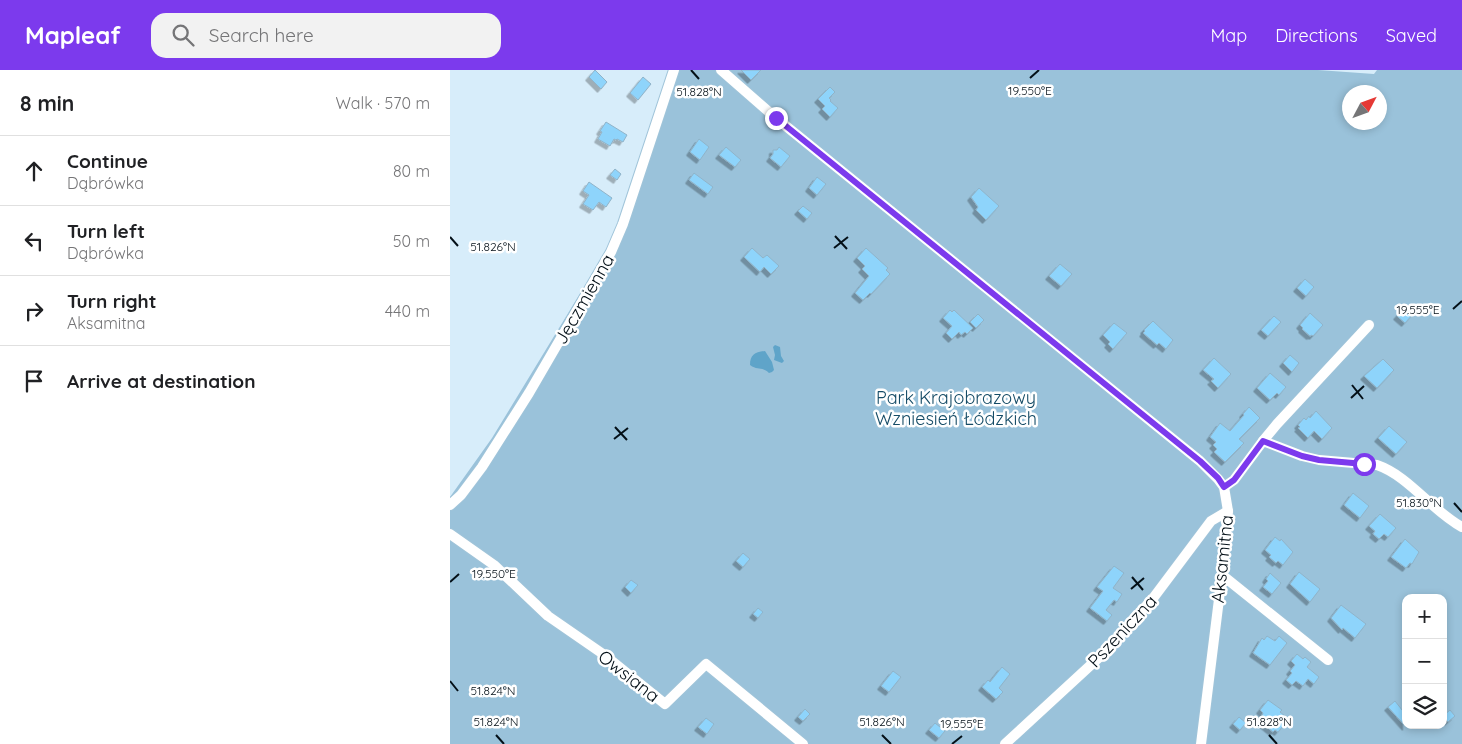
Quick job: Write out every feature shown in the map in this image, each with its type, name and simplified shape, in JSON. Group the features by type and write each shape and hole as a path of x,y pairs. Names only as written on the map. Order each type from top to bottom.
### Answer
{"street":[{"name":"Jęczmienna","path":"450,505 461,495 482,467 603,268 623,224 674,70"},
{"path":"721,70 776,118 1192,455 1218,478 1224,487 1234,480 1277,424 1369,325"},
{"path":"1263,441 1302,456 1319,460 1383,467 1462,527"},
{"name":"Aksamitna","path":"1201,744 1228,511 1224,487"},
{"name":"Pszeniczna","path":"1006,744 1106,651 1154,598 1211,521 1228,511"},
{"name":"Owsiana","path":"450,534 494,566 548,616 602,654 665,704 706,664 803,744"},
{"path":"1222,575 1328,660"}],"green space":[{"name":"Park Krajobrazowy Wzniesień Łódzkich","path":"676,70 1318,70 1374,74 1377,70 1462,70 1462,744 450,744 450,497 492,438 609,246"}],"shaded area":[{"path":"775,345 780,347 781,356 784,361 782,363 774,360 773,347"},
{"path":"765,351 772,362 774,370 769,373 750,365 754,355"}],"building":[{"path":"595,70 607,82 601,89 589,77"},
{"path":"741,70 761,70 751,80"},
{"path":"643,77 651,84 638,100 630,93"},
{"path":"830,87 835,92 829,98 830,101 838,108 830,117 822,109 825,106 818,99"},
{"path":"606,122 627,135 623,142 614,139 610,146 598,139 602,132 600,131"},
{"path":"699,139 709,147 700,160 690,152"},
{"path":"726,147 741,160 735,167 719,155"},
{"path":"779,147 790,156 781,167 770,158 773,150 777,150"},
{"path":"615,169 621,174 617,180 610,175"},
{"path":"694,173 713,187 708,194 689,180"},
{"path":"817,177 826,184 817,195 809,188"},
{"path":"589,182 612,198 606,207 599,202 593,210 583,204 589,195 583,191"},
{"path":"979,188 999,206 986,220 976,210 978,207 971,197"},
{"path":"803,206 812,213 807,219 798,211"},
{"path":"752,248 763,258 767,255 779,266 771,274 764,267 760,272 744,257"},
{"path":"866,248 888,268 886,270 890,274 863,300 855,293 869,276 862,269 865,266 857,258"},
{"path":"1060,264 1072,274 1061,286 1049,276"},
{"path":"1305,279 1314,287 1306,296 1297,288"},
{"path":"1406,306 1414,313 1405,323 1397,316"},
{"path":"950,310 952,312 954,310 973,328 967,334 965,332 961,335 959,332 952,339 946,333 952,326 943,318"},
{"path":"1310,313 1323,325 1313,336 1310,336 1300,325"},
{"path":"978,314 984,320 976,328 970,322"},
{"path":"1274,316 1281,322 1268,336 1261,330"},
{"path":"1153,321 1173,340 1166,349 1159,343 1157,345 1143,333"},
{"path":"1114,323 1127,333 1113,349 1108,344 1110,342 1103,335"},
{"path":"1290,355 1299,363 1292,372 1283,363"},
{"path":"1214,358 1231,374 1218,388 1211,381 1214,379 1203,370"},
{"path":"1383,359 1394,370 1377,388 1364,376"},
{"path":"1270,373 1286,387 1279,395 1277,393 1270,400 1257,388"},
{"path":"1249,407 1260,418 1239,439 1244,443 1225,462 1214,452 1217,449 1213,445 1216,442 1210,437 1220,423 1230,431"},
{"path":"1316,411 1332,428 1322,439 1314,431 1308,438 1298,428 1300,427 1298,425 1304,418 1306,420 1309,416 1310,418"},
{"path":"1389,426 1407,442 1396,454 1378,438"},
{"path":"1353,493 1369,506 1360,518 1344,505"},
{"path":"1380,514 1396,528 1388,537 1384,534 1379,539 1373,534 1375,531 1369,526"},
{"path":"1275,537 1280,541 1281,539 1293,552 1283,565 1278,561 1276,563 1265,550"},
{"path":"1405,539 1419,552 1412,564 1410,563 1406,568 1391,557"},
{"path":"743,553 750,559 743,567 736,561"},
{"path":"1114,566 1124,573 1113,588 1122,594 1117,602 1114,600 1106,610 1112,615 1107,621 1090,608 1103,591 1097,587"},
{"path":"1299,572 1320,589 1310,602 1290,584"},
{"path":"1270,573 1281,583 1272,594 1263,587 1268,581 1266,579"},
{"path":"631,580 638,585 631,593 625,587"},
{"path":"1341,605 1366,624 1355,638 1343,628 1342,630 1331,618"},
{"path":"758,608 763,612 758,618 753,614"},
{"path":"1267,636 1275,641 1279,636 1287,643 1270,665 1253,653 1262,638 1264,640"},
{"path":"1297,654 1311,662 1307,667 1319,677 1314,684 1308,679 1303,686 1296,681 1292,685 1286,680 1292,673 1290,671 1295,665 1291,661"},
{"path":"1002,667 1010,674 999,688 1003,692 996,699 982,687 988,680 990,682"},
{"path":"893,671 901,677 889,692 881,686"},
{"path":"1268,700 1282,710 1280,712 1289,719 1278,732 1275,730 1273,732 1263,724 1265,722 1261,718 1263,713 1260,710"},
{"path":"1395,701 1402,710 1402,723 1388,707"},
{"path":"805,709 810,714 803,721 798,717"},
{"path":"1450,710 1455,716 1448,722 1447,721 1447,713"},
{"path":"1239,717 1246,723 1240,730 1233,724"},
{"path":"706,718 714,724 707,734 698,727"},
{"path":"935,723 945,731 939,738 929,730"}],"route":[{"path":"776,118 1200,461 1218,478 1224,487 1231,484 1263,441 1302,456 1319,460 1364,464"}]}
